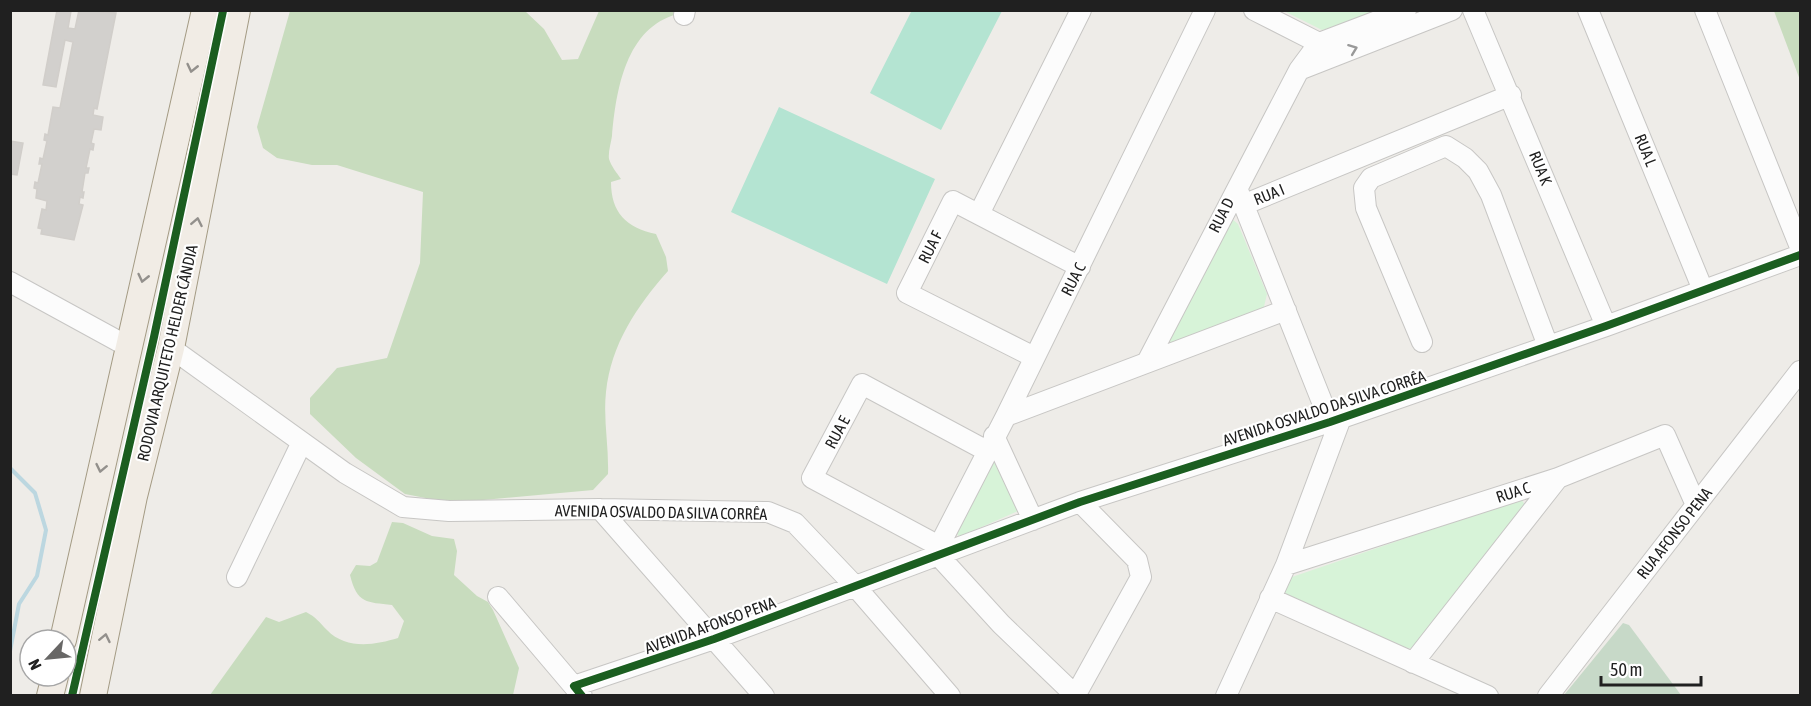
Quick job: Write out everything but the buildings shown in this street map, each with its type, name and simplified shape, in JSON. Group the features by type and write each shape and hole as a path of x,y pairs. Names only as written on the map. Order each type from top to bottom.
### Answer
{"main road":[{"name":"RODOVIA ARQUITETO HELDER CÂNDIA","path":"93,696 134,496 171,348 227,73 237,10"},
{"path":"227,73 244,10"},
{"path":"66,628 204,12"}],"street":[{"path":"980,214 1081,10"},
{"name":"RUA C","path":"939,550 1205,10"},
{"path":"1254,10 1320,43 1406,10"},
{"path":"1299,69 1452,10"},
{"name":"RUA K","path":"1473,10 1511,95 1606,327"},
{"name":"RUA L","path":"1588,10 1703,290"},
{"path":"1705,10 1800,248"},
{"name":"RUA D","path":"1147,362 1236,185 1299,69 1320,43"},
{"name":"RUA I","path":"1336,420 1286,310 1243,205 1511,95"},
{"path":"1422,342 1366,208 1364,188 1371,178 1446,146 1466,158 1478,171 1491,195 1548,346"},
{"path":"1236,185 1243,205"},
{"name":"RUA F","path":"1034,357 907,293 953,201 1080,267"},
{"name":"AVENIDA OSVALDO DA SILVA CORRÊA","path":"171,348 345,473 403,507 449,511 600,509 768,512 795,523 855,586 939,550 1336,420 1606,327 1800,255"},
{"path":"10,282 128,346"},
{"path":"1006,416 1286,310"},
{"name":"RUA AFONSO PENA","path":"1548,696 1800,371"},
{"name":"RUA E","path":"939,550 812,478 862,384 990,444"},
{"path":"1226,696 1286,565 1336,420"},
{"name":"RUA C","path":"1286,565 1558,478 1665,435 1696,505"},
{"path":"237,577 302,442"},
{"path":"990,444 1033,520"},
{"path":"1413,663 1558,478"},
{"path":"939,550 1001,624 1075,695 1141,577 1137,560 1080,502"},
{"path":"600,509 764,696"},
{"path":"855,586 950,696"},
{"name":"AVENIDA AFONSO PENA","path":"578,691 855,586"},
{"path":"498,597 578,691"},
{"path":"1270,598 1488,696"}],"green space":[{"path":"912,10 1002,11 941,130 870,93"},
{"path":"290,11 525,11 544,29 562,60 578,59 599,11 679,11 678,14 660,21 646,32 635,46 627,63 617,99 609,156 611,164 621,179 611,182 614,202 622,217 629,223 636,228 656,234 666,257 668,271 636,312 613,358 605,402 608,474 593,490 451,503 405,494 356,458 310,414 310,398 337,368 387,358 420,263 423,192 337,165 312,165 277,158 263,148 257,127"},
{"path":"1284,11 1387,11 1322,30"},
{"path":"1774,11 1800,11 1800,80"},
{"path":"779,107 935,179 887,284 731,212"},
{"path":"1231,218 1238,224 1267,294 1263,311 1168,347 1166,342"},
{"path":"993,459 1018,511 959,537 954,528"},
{"path":"1521,499 1525,505 1415,647 1406,649 1284,594 1283,586 1289,578"},
{"path":"392,522 403,523 432,536 454,539 457,551 454,575 477,596 488,602 519,668 513,695 210,695 266,617 279,622 306,612 335,636 352,643 380,643 398,638 404,621 392,605 364,600 356,592 350,575 356,565 370,566 377,562"},
{"path":"1623,623 1629,625 1681,695 1564,695"}],"waterway":[{"path":"10,468 35,493 46,530 37,576 19,604 10,651"}],"cycle path":[{"path":"72,696 154,337 223,11"},
{"path":"582,696 574,686 714,639 1080,502 1330,422 1606,326 1800,255"}]}
